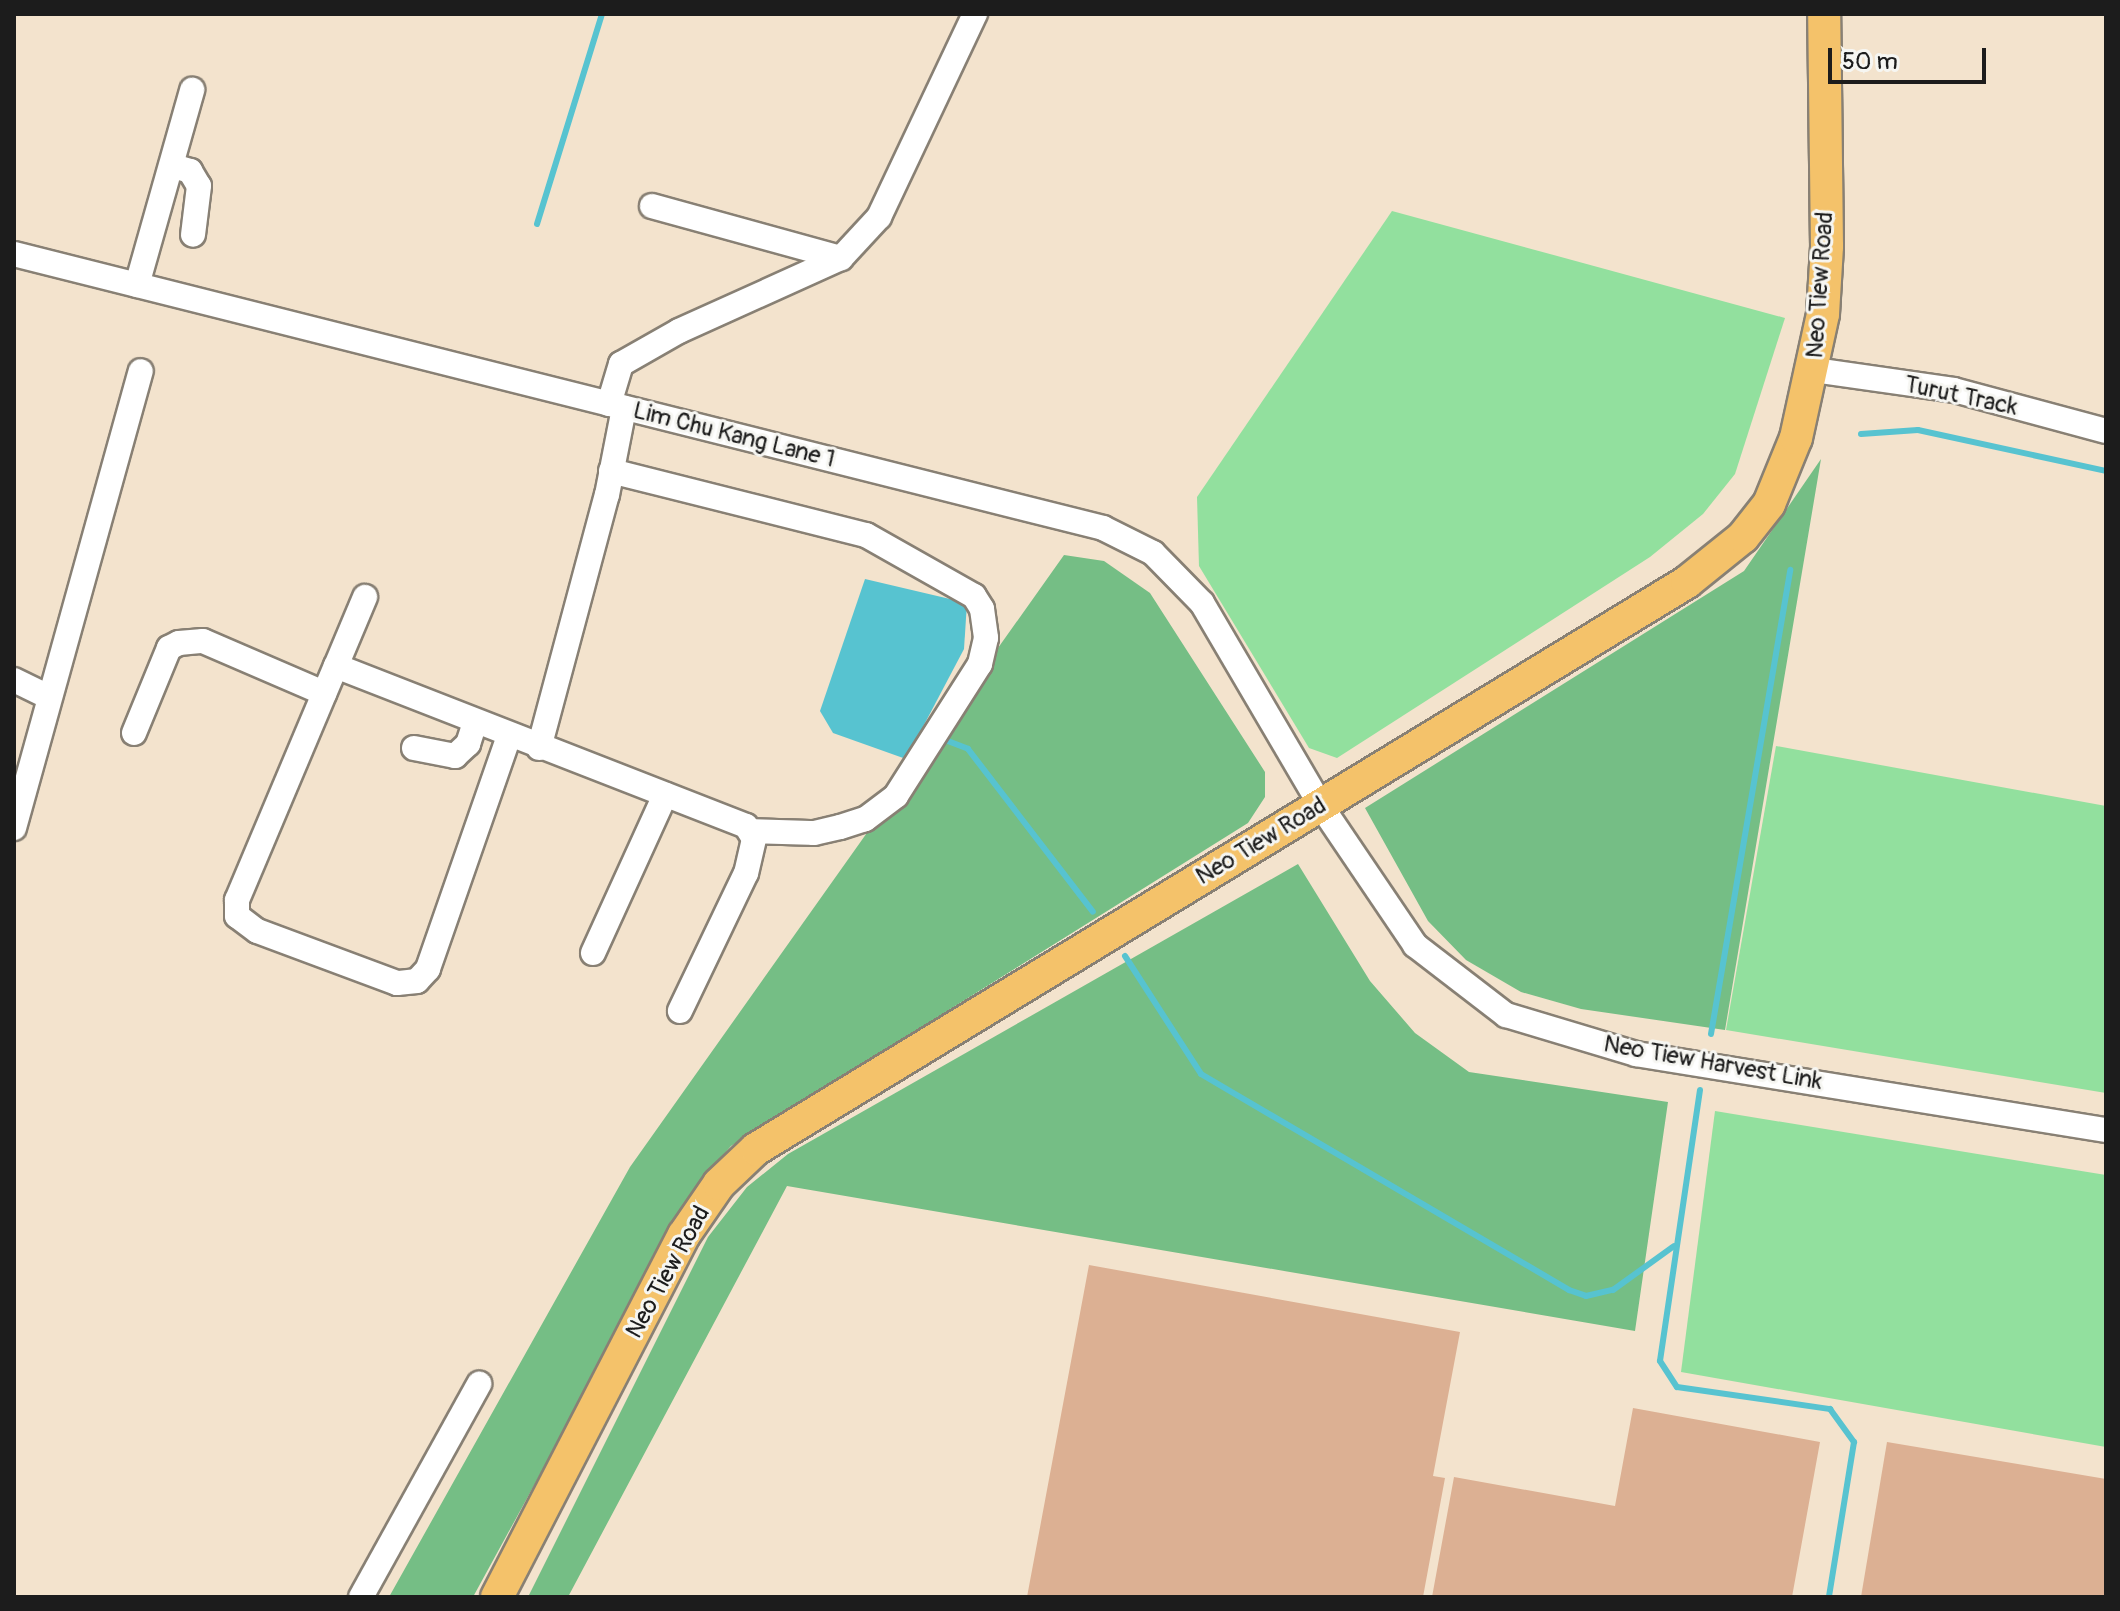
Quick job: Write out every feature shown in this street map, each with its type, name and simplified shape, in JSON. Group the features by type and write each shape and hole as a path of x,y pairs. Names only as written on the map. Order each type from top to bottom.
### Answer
{"main road":[{"name":"Neo Tiew Road","path":"497,1597 684,1235 719,1184 756,1149 1687,582 1743,537 1774,491 1796,438 1814,370 1827,246 1824,14"}],"street":[{"path":"539,748 611,471 621,364 679,331 841,258 879,217 975,14"},
{"path":"137,285 192,90"},
{"path":"173,166 190,171 199,186 193,235"},
{"path":"652,206 841,258"},
{"name":"Lim Chu Kang Lane 1","path":"14,254 1103,528 1153,553 1202,603 1321,806"},
{"name":"Turut Track","path":"1814,370 1954,390 2106,431"},
{"path":"14,828 47,696 141,371"},
{"path":"336,666 751,831 814,833 840,827 865,819 896,796 980,664 986,638 982,609 974,596 866,535 611,471"},
{"path":"365,597 237,900 237,916 257,931 397,983 410,985 428,969 509,736"},
{"path":"134,733 169,648 179,643 203,641 324,693"},
{"path":"14,680 47,696"},
{"path":"414,748 455,756 468,744 475,723"},
{"path":"593,953 665,795"},
{"name":"Neo Tiew Harvest Link","path":"1321,806 1415,945 1506,1015 1636,1054 2106,1130"},
{"path":"680,1011 746,873 754,839 751,831"},
{"path":"361,1597 479,1384"}],"green space":[{"path":"1392,211 1785,318 1735,474 1703,514 1650,557 1337,758 1309,748 1199,566 1197,497"},
{"path":"1821,459 1725,1030 1581,1009 1521,992 1466,960 1428,921 1365,808 1744,571"},
{"path":"1064,555 1104,561 1150,593 1265,772 1265,797 1248,823 731,1146 700,1182 473,1597 389,1597 630,1167"},
{"path":"1776,746 2106,806 2106,1093 1726,1030"},
{"path":"1298,864 1370,981 1415,1033 1469,1072 1668,1102 1635,1331 787,1186 568,1597 528,1597 708,1237 747,1187 788,1154"},
{"path":"1715,1111 2106,1175 2106,1447 1681,1372"}],"water":[{"path":"865,579 967,603 964,649 906,759 833,733 820,711"}],"building":[{"path":"1089,1265 1460,1332 1433,1476 1445,1478 1423,1597 1027,1597"},
{"path":"1633,1408 1820,1442 1792,1597 1432,1597 1454,1477 1615,1506"},
{"path":"1887,1442 2106,1479 2106,1597 1861,1597"}],"waterway":[{"path":"537,224 602,14"},
{"path":"1861,434 1918,430 2106,471"},
{"path":"1711,1034 1790,570"},
{"path":"940,738 968,749 1093,912"},
{"path":"1125,956 1201,1074 1569,1290 1586,1296 1613,1290 1674,1246"},
{"path":"1700,1090 1660,1361 1677,1387 1830,1409 1854,1442 1829,1597"}]}
